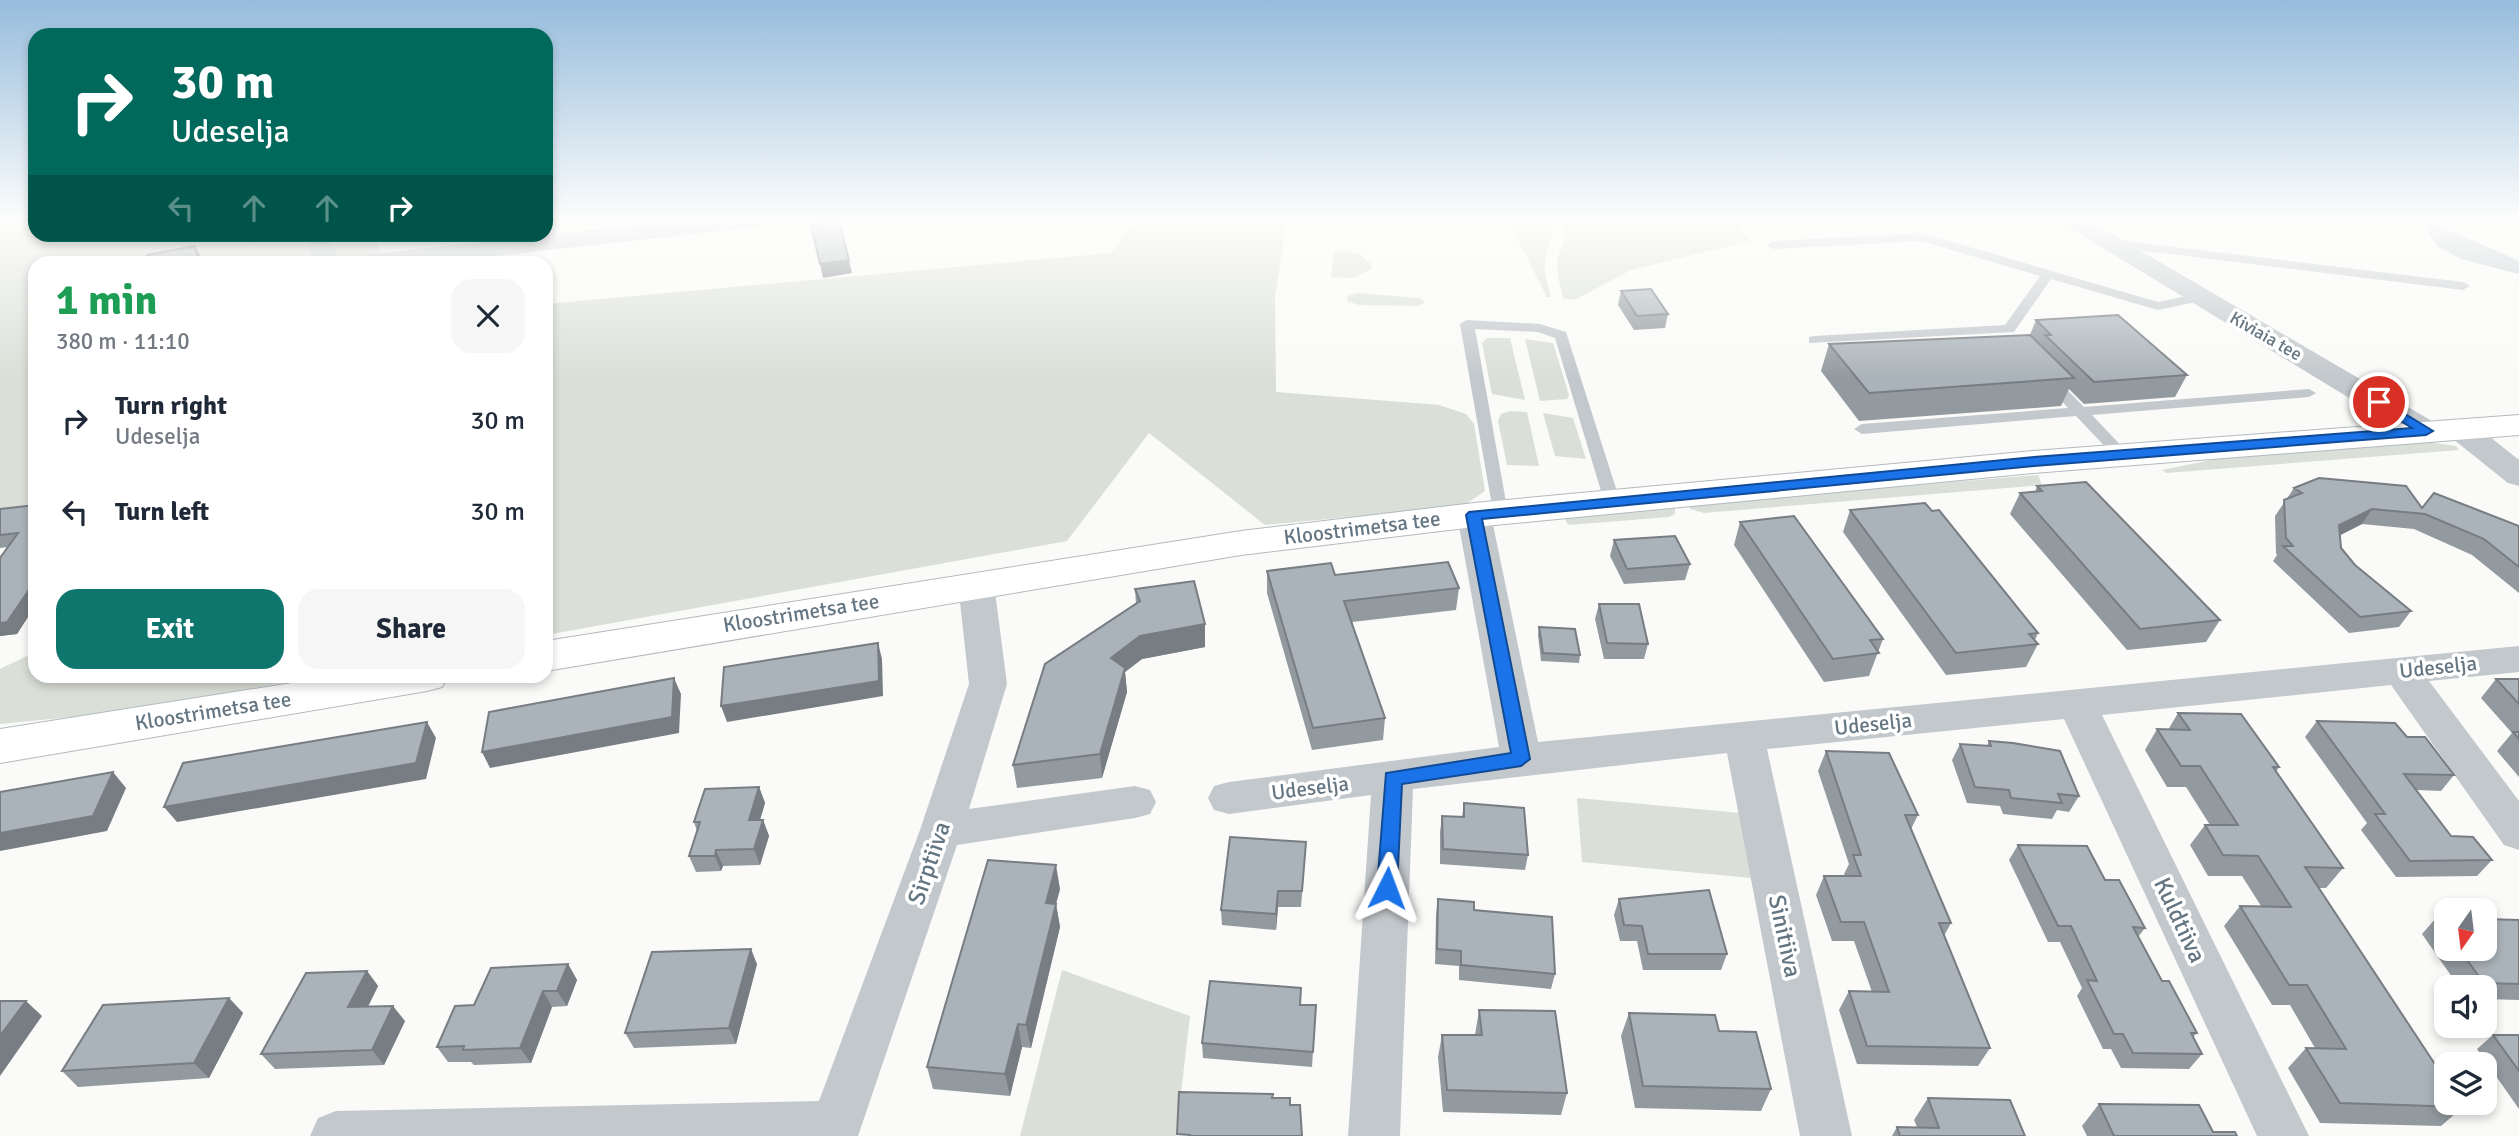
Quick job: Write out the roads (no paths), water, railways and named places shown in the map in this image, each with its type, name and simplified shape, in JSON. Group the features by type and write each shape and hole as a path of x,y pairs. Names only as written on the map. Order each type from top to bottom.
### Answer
{"main road":[{"name":"Kloostrimetsa tee","path":"553,655 1241,543 1487,514 2122,455 2519,425"},
{"name":"Kloostrimetsa tee","path":"0,746 384,683"}],"street":[{"name":"Kiviaia tee","path":"2158,273 2443,430 2519,476"},
{"path":"1487,514 1521,759"},
{"name":"Sirptiiva","path":"834,1130 941,831 988,684 976,584"},
{"name":"Udeselja","path":"1229,798 1521,759 2519,659"},
{"path":"2401,671 2519,833"},
{"name":"Kuldtiiva","path":"2077,704 2283,1136"},
{"name":"Sinitiiva","path":"1744,737 1826,1136"},
{"path":"1374,1136 1393,778"},
{"path":"941,831 1135,802"},
{"path":"336,1136 834,1130"}],"lane":[{"path":"2045,273 2158,306 2200,298"},
{"path":"2358,273 2463,286"},
{"path":"1814,340 2009,329 2048,274"},
{"path":"1487,514 1467,324 1540,328 1561,335 1612,501"},
{"path":"2037,366 2122,455"},
{"path":"1862,429 2309,393"}]}
